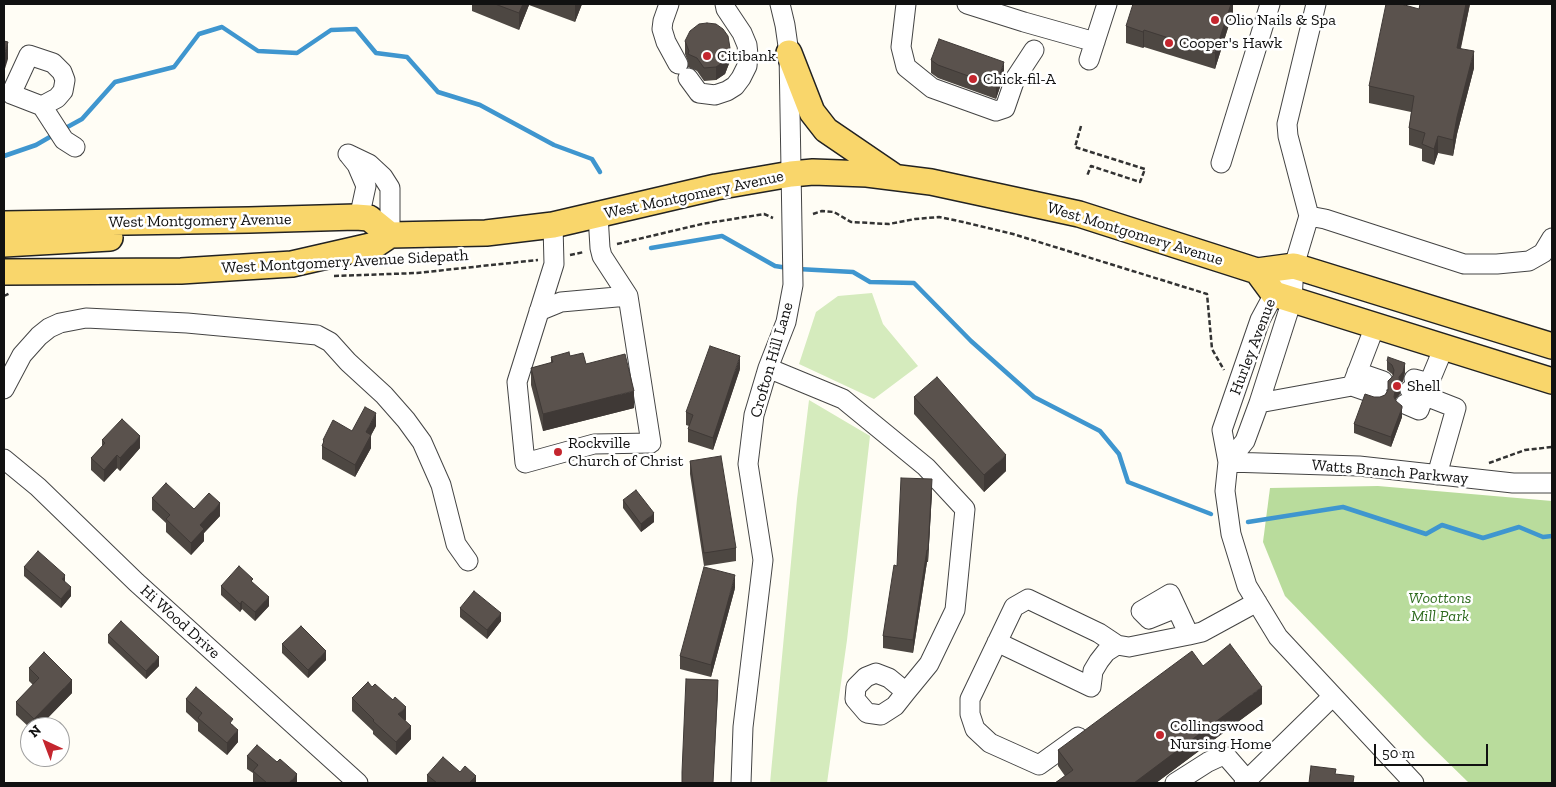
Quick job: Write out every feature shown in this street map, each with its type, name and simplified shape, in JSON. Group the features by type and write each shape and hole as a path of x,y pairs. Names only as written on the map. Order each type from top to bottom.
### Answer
{"main road":[{"path":"788,53 812,112 826,130 894,177"},
{"name":"West Montgomery Avenue","path":"10,281 114,270 181,271 292,264 375,245 390,235 486,233 553,226 716,187 791,174 812,172 867,174 931,182 1079,214 1257,271 1294,266 1552,346"},
{"name":"West Montgomery Avenue","path":"4,224 356,217 369,218 390,235"},
{"path":"4,244 105,239 181,221"},
{"path":"1257,271 1283,297 1552,381"}],"street":[{"path":"669,4 662,29 666,42 699,93 715,95 735,86 747,66 747,45 725,4"},
{"name":"Crofton Hill Lane","path":"741,783 743,727 763,560 748,464 754,415 768,368 786,322 793,285 788,53 786,25 780,4"},
{"path":"906,4 900,47 906,67 932,88 996,111 1005,108 1015,79 1034,50"},
{"path":"968,4 1095,42"},
{"path":"1089,60 1107,4"},
{"path":"1222,163 1270,4"},
{"path":"1316,4 1287,124 1288,136 1309,216 1325,219 1464,264 1497,264 1529,261 1543,253 1552,238"},
{"path":"46,112 69,143"},
{"path":"356,217 362,209 366,186 357,165 348,154 369,164 383,177 390,188 390,235"},
{"path":"553,226 555,258 517,382 525,463 594,444 651,443 628,296 602,256 598,215"},
{"name":"Hurley Avenue","path":"1228,462 1245,441 1259,403 1283,297 1309,216"},
{"path":"539,311 561,302 628,296"},
{"name":"Hurley Avenue","path":"1283,297 1260,320 1222,430 1228,462 1225,491 1231,534 1247,586 1278,637 1414,783"},
{"path":"4,388 22,355 39,336 60,323 86,318 177,323 317,336 330,342 348,362 384,395 422,442 441,485 456,544 468,561"},
{"path":"1357,372 1375,326"},
{"path":"1437,474 1456,408 1416,390 1444,347"},
{"path":"768,368 843,399 926,466 965,509 955,610 929,664 906,692"},
{"path":"1259,403 1357,372 1383,382 1357,372"},
{"name":"Hi Wood Drive","path":"4,459 38,487 136,582 358,783"},
{"name":"Watts Branch Parkway","path":"1228,462 1359,466 1513,483 1552,483"},
{"path":"1079,737 1040,765 990,743 975,729 970,714 970,699 1014,607 1028,599 1098,633 1117,645 1129,647 1202,632 1257,602"},
{"path":"1176,608 1189,634"},
{"path":"998,642 1091,687 1093,671 1099,661 1106,652 1117,645"},
{"path":"1175,783 1221,756 1227,757 1245,782 1333,696"}],"path":[{"path":"1081,126 1075,147 1145,169 1140,182 1091,166 1087,176"},
{"path":"813,214 822,211 834,212 851,222 889,224 939,217 1013,234 1207,294 1212,349 1225,373"},
{"name":"West Montgomery Avenue Sidepath","path":"331,276 417,273 555,258 712,223 764,214 773,218"},
{"path":"4,296 10,281"}],"green space":[{"path":"872,293 883,324 918,366 874,399 799,364 816,312 838,296"},
{"path":"809,400 870,436 847,640 827,783 770,783 797,499"},
{"name":"Woottons Mill Park","path":"1378,486 1552,501 1552,783 1469,783 1285,596 1263,542 1270,488"}],"building":[{"path":"495,4 523,4 519,13"},
{"path":"1133,4 1231,4 1215,53 1126,26"},
{"path":"1386,4 1401,4 1419,9 1420,4 1466,4 1457,48 1474,51 1453,140 1438,136 1434,149 1422,144 1425,133 1409,128 1414,96 1369,86"},
{"path":"699,24 716,24 723,29 728,36 730,48 725,61 716,67 704,68 697,58 688,54 689,51 685,41 690,31"},
{"path":"939,39 1004,62 996,86 938,65 931,60"},
{"path":"4,41 8,42 4,56"},
{"path":"710,346 740,356 713,438 688,429 693,415 686,412"},
{"name":"Rockville Church of Christ","path":"569,352 570,356 583,353 586,364 625,354 634,391 543,414 531,368 553,362 551,357"},
{"path":"1388,357 1405,363 1403,372 1399,377 1400,385 1395,391 1394,397 1402,408 1391,437 1354,424 1365,394 1380,397 1385,395 1388,390 1388,381 1393,376 1394,370 1387,361"},
{"path":"937,377 1006,455 984,475 914,397"},
{"path":"365,407 376,413 366,432 371,435 355,465 322,446 323,440 333,420 352,431"},
{"path":"122,419 140,436 120,458 117,455 104,470 91,458 105,443 102,440"},
{"path":"721,456 736,548 704,553 690,461"},
{"path":"901,478 932,479 928,550 913,640 883,636 894,565 897,566"},
{"path":"166,483 194,509 209,493 220,503 200,525 204,529 191,543 166,519 170,515 152,498"},
{"path":"636,490 654,513 641,524 623,500"},
{"path":"38,551 65,575 62,579 71,587 61,599 24,567"},
{"path":"239,566 253,579 251,581 269,597 255,612 242,601 240,604 221,586"},
{"path":"704,567 735,575 711,665 680,656"},
{"path":"474,591 501,613 487,630 460,608"},
{"path":"121,621 159,657 146,671 108,635"},
{"path":"301,626 326,651 308,670 282,644"},
{"name":"Collingswood Nursing Home","path":"1230,644 1262,687 1134,783 1055,783 1073,770 1058,750 1192,651 1203,666"},
{"path":"44,652 72,680 36,717 32,717 16,702 39,678 29,668"},
{"path":"686,679 718,680 713,783 682,783"},
{"path":"368,682 372,687 375,684 393,700 395,697 406,707 398,714 411,726 396,742 352,698"},
{"path":"196,687 233,719 230,723 238,730 227,743 198,718 202,713 186,699"},
{"path":"257,745 277,762 280,759 297,774 289,783 267,783 253,771 258,765 247,756"},
{"path":"443,757 460,772 465,766 476,776 469,783 437,783 427,775"},
{"path":"1311,766 1336,769 1335,774 1354,776 1353,783 1309,783"}],"waterway":[{"path":"62,130 82,119 115,82 174,67 199,34 222,27 258,51 297,53 331,30 356,29 376,53 407,57 438,92 480,105 554,145 592,159 600,172"},
{"path":"4,156 36,145 55,134"},
{"path":"651,248 722,236 775,266 788,268"},
{"path":"798,269 853,272 870,282 914,283 971,341 1034,397 1100,431 1119,454 1128,482 1211,514"},
{"path":"1248,522 1343,507 1426,534 1442,525 1483,538 1519,527 1543,537 1552,536"}],"place":[{"name":"Olio Nails & Spa","path":"1215,20"},
{"name":"Cooper's Hawk","path":"1169,43"},
{"name":"Citibank","path":"707,56"},
{"name":"Chick-fil-A","path":"973,79"},
{"name":"Shell","path":"1397,386"},
{"name":"Rockville Church of Christ","path":"558,452"},
{"name":"Collingswood Nursing Home","path":"1160,735"}]}
